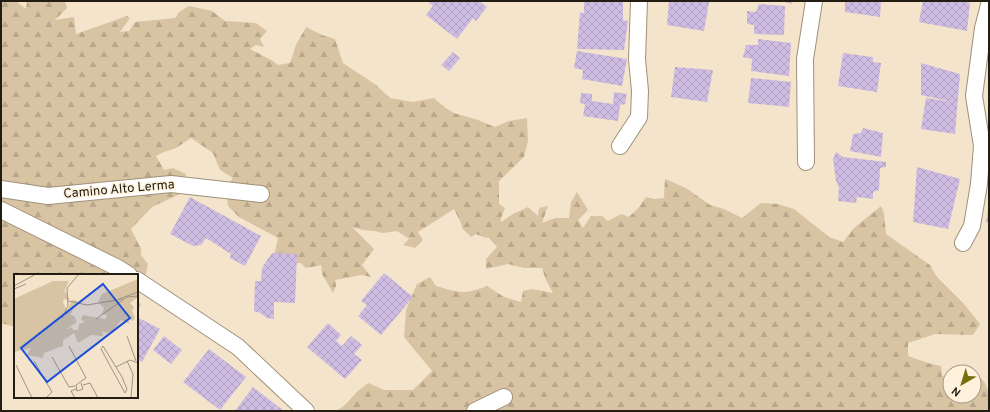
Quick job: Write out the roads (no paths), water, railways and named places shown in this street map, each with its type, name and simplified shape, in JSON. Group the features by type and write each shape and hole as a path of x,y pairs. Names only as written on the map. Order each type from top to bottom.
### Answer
{"street":[{"path":"620,146 639,117 640,91 637,59 639,1"},
{"path":"806,162 805,59 814,1"},
{"path":"963,243 972,226 979,184 982,146 974,96 983,28 989,5"},
{"name":"Camino Alto Lerma","path":"1,189 48,196 171,184 261,194"},
{"path":"1,210 127,274"},
{"path":"138,281 238,347 306,411"},
{"path":"475,411 504,397"}]}
